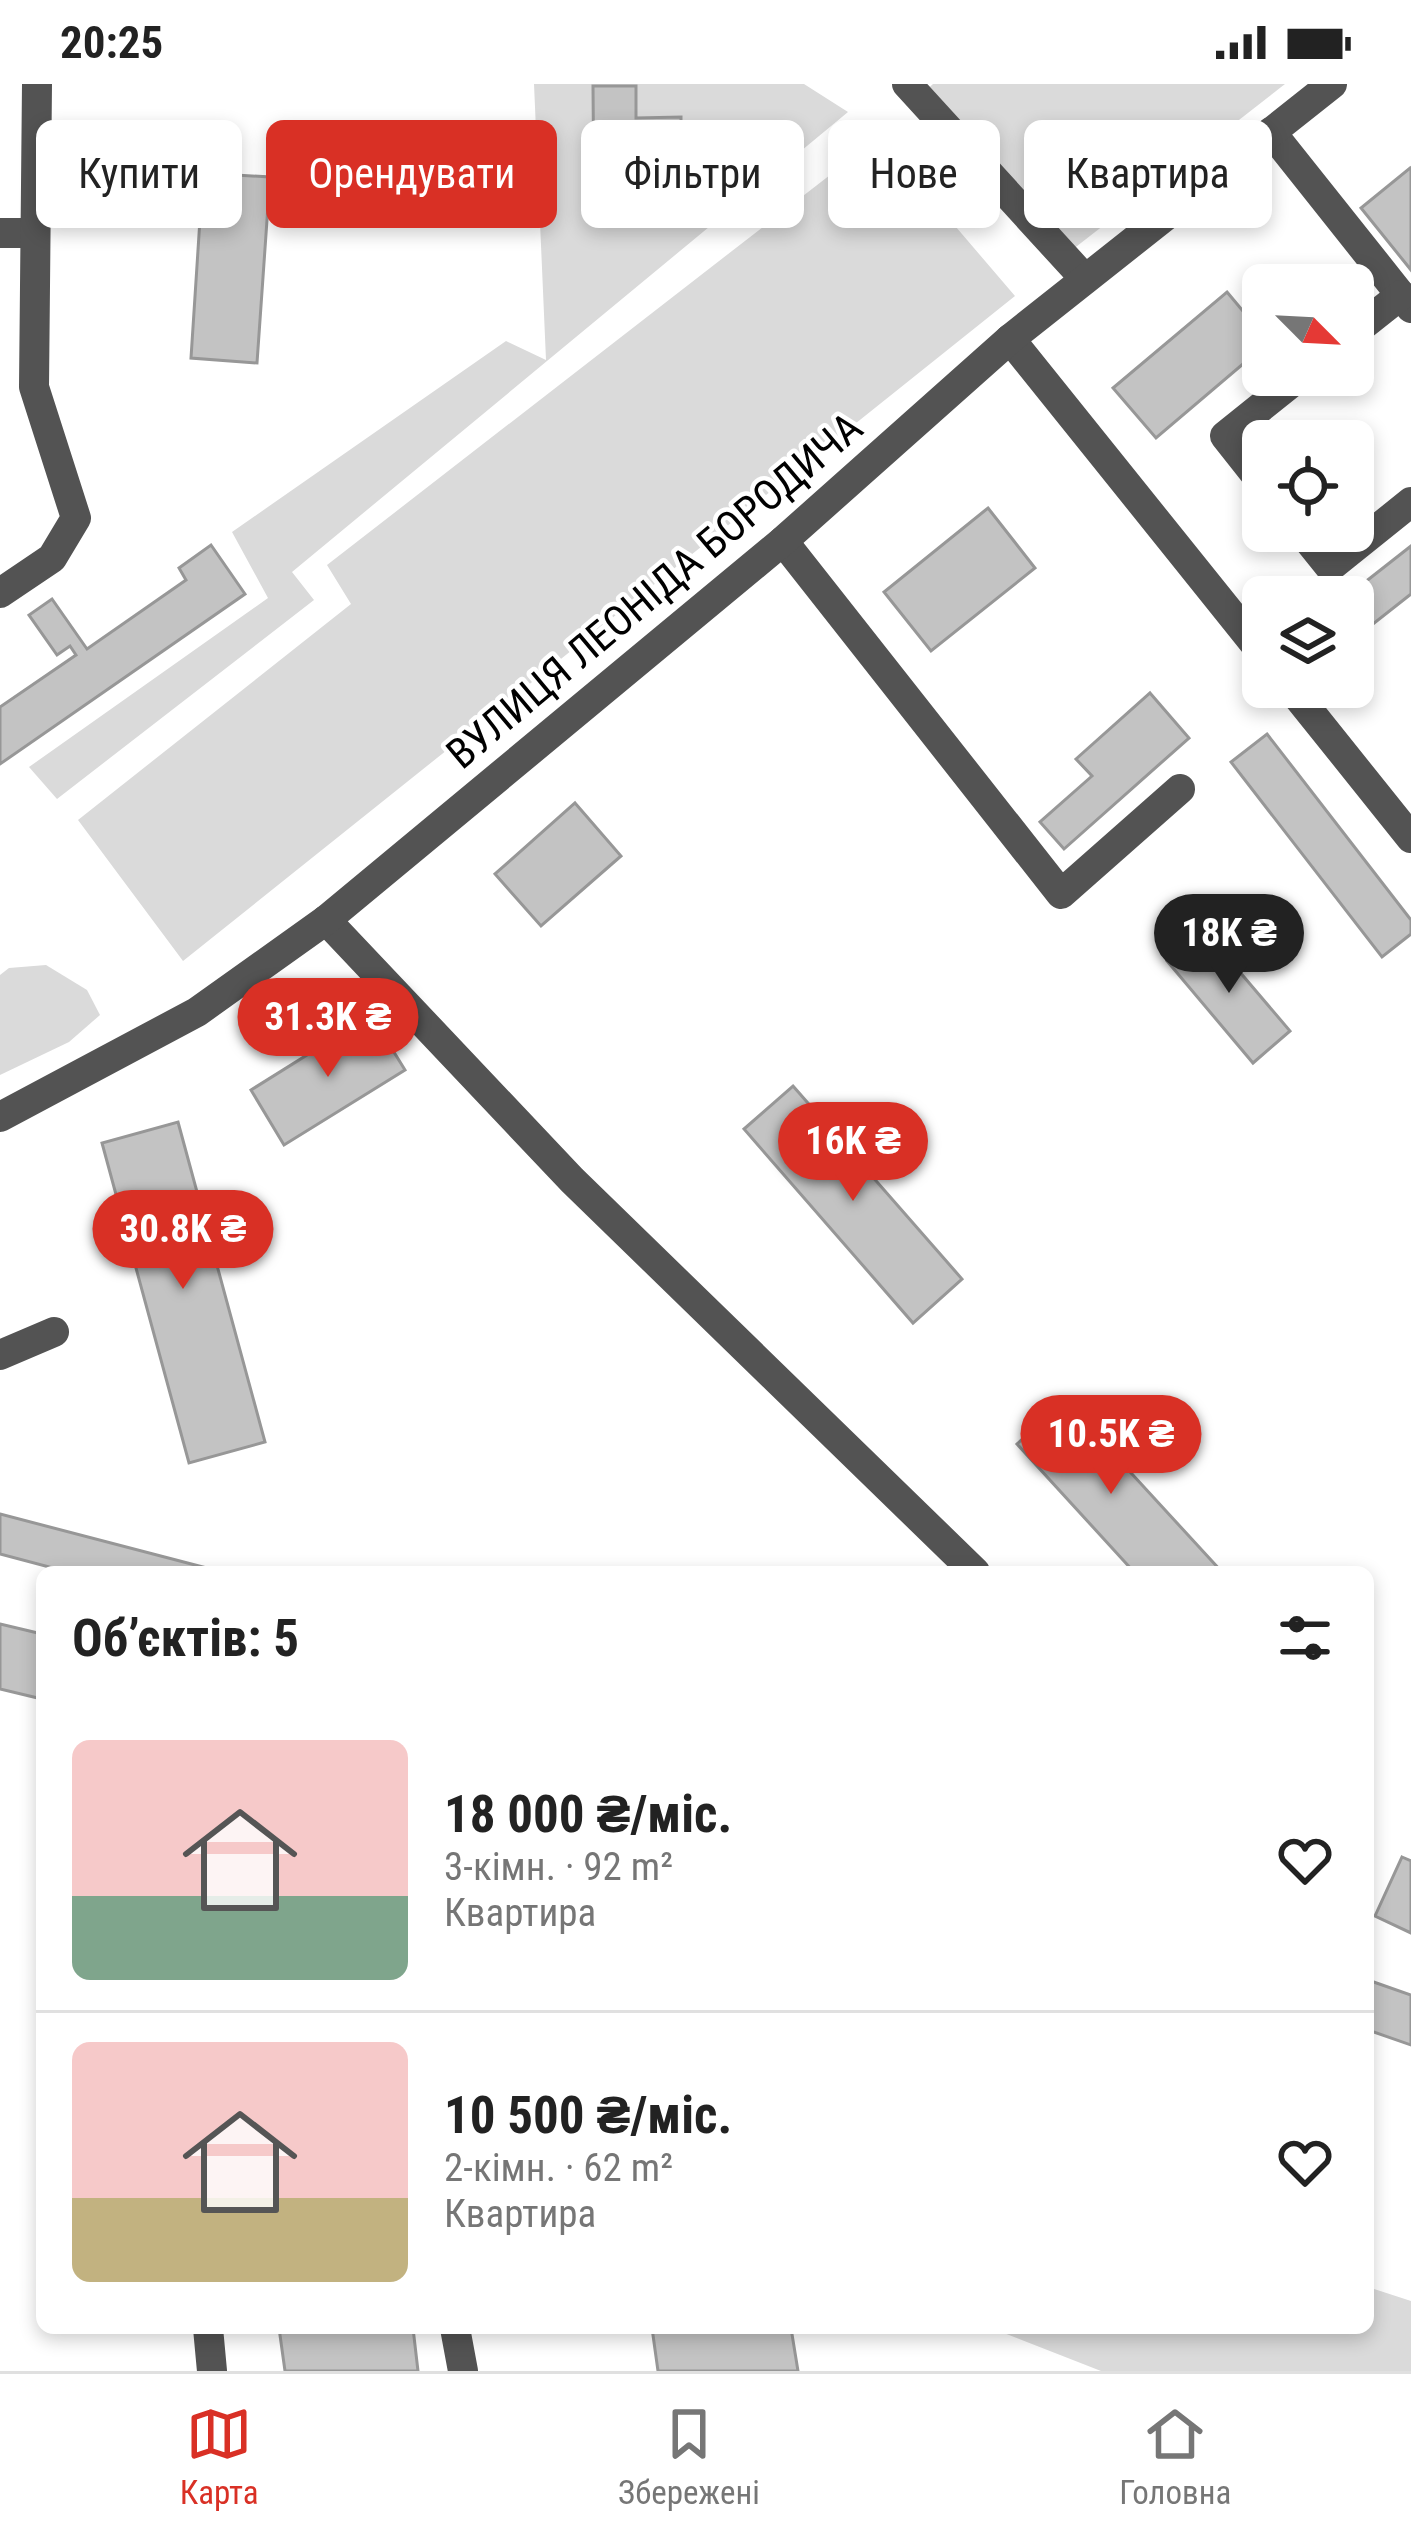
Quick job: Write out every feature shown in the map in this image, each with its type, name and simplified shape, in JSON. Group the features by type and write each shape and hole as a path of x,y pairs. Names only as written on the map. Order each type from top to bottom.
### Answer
{"street":[{"path":"0,593 52,558 76,518 34,387 37,84"},
{"path":"908,84 1085,279"},
{"name":"ВУЛИЦЯ ЛЕОНІДА БОРОДИЧА","path":"1272,131 1332,84"},
{"path":"1272,133 1406,301 1374,320"},
{"name":"ВУЛИЦЯ ЛЕОНІДА БОРОДИЧА","path":"0,1117 197,1012 326,920 783,542 1010,339 1150,228"},
{"path":"0,233 35,233"},
{"path":"1010,339 1242,628"},
{"path":"1245,420 1274,396"},
{"path":"1242,422 1225,436 1242,457"},
{"path":"1374,532 1411,502"},
{"path":"783,542 1061,893 1180,789"},
{"path":"1318,552 1330,567 1349,552"},
{"path":"1307,708 1411,838"},
{"path":"326,920 572,1180 969,1566"},
{"path":"0,1355 54,1332"},
{"path":"209,2334 212,2371"},
{"path":"456,2334 463,2371"}],"shaded area":[{"path":"534,84 804,84 848,112 838,120 828,120 828,129 804,148 804,120 581,120 581,228 708,228 292,572 314,600 57,799 29,767 268,598 232,532 506,341 546,360 540,228 557,228 557,120 536,120"},
{"path":"933,84 1285,84 1239,120 1024,120 1024,228 1100,228 1054,264 1000,199 1000,120 934,120 916,99"},
{"path":"828,177 828,228 957,228 1015,296 183,961 78,820 351,604 327,565 762,228 804,228 804,195"},
{"path":"46,965 87,990 100,1015 69,1042 0,1075 0,975 9,968"},
{"path":"1374,2289 1411,2301 1411,2371 1101,2371 1006,2334 1374,2334"}],"building":[{"path":"593,86 636,86 636,118 681,117 681,120 593,120"},
{"path":"1411,170 1411,270 1361,208"},
{"path":"242,175 266,177 257,363 191,358 199,228 242,228"},
{"path":"1227,292 1242,310 1242,365 1156,438 1113,388"},
{"path":"988,508 1035,568 931,651 884,592"},
{"path":"211,545 245,594 0,764 0,707 76,655 70,646 57,655 29,615 52,599 87,649 186,580 179,568"},
{"path":"1411,546 1411,594 1374,623 1373,576"},
{"path":"1150,693 1189,738 1064,849 1040,822 1092,776 1076,759"},
{"path":"1267,734 1411,920 1411,934 1382,957 1231,762"},
{"path":"575,803 621,856 541,926 495,874"},
{"path":"1204,930 1290,1031 1253,1063 1167,961"},
{"path":"371,1015 405,1070 284,1145 251,1090"},
{"path":"793,1086 962,1279 913,1323 744,1129"},
{"path":"178,1122 265,1442 189,1463 102,1143"},
{"path":"1064,1400 1216,1566 1129,1566 1017,1444"},
{"path":"0,1514 199,1566 45,1566 0,1554"},
{"path":"0,1624 36,1633 36,1698 0,1689"},
{"path":"1402,1857 1411,1861 1411,1933 1375,1916"},
{"path":"1374,1982 1411,1995 1411,2045 1374,2032"},
{"path":"280,2334 414,2334 418,2371 285,2371"},
{"path":"653,2334 792,2334 798,2371 658,2371"}]}
